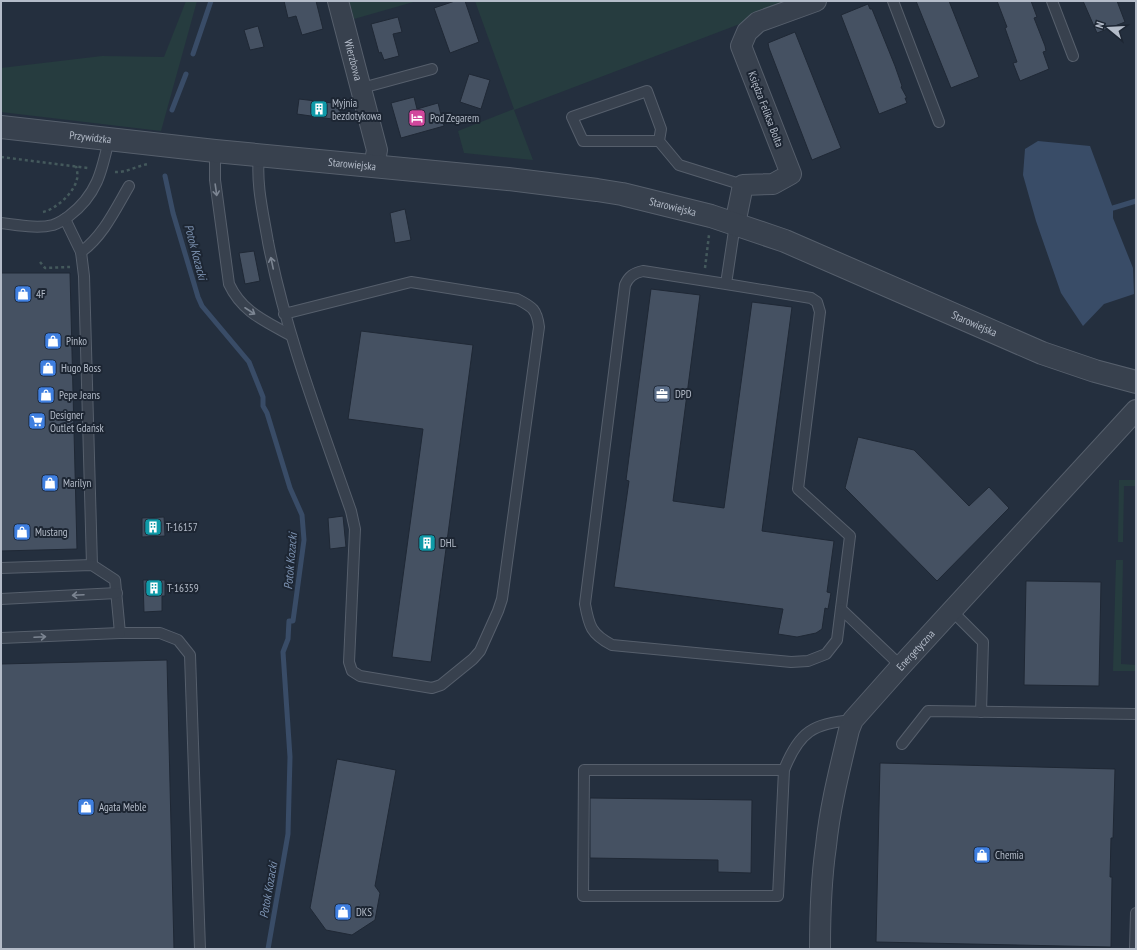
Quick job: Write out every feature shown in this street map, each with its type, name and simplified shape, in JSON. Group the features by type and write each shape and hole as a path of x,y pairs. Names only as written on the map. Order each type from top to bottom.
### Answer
{"street":[{"name":"Wierzbowa","path":"338,1 377,150 374,166"},
{"name":"Księdza Feliksa Bolta","path":"743,185 773,184 791,174 741,46 747,32 758,22 816,1"},
{"name":"Przywidzka","path":"1,127 180,147"},
{"name":"Starowiejska","path":"180,147 597,190 683,209 785,240 891,288 1042,353 1095,372 1136,382"},
{"path":"735,224 743,185"},
{"name":"Energetyczna","path":"820,949 821,894 826,845 834,795 849,730 853,720 900,666 1136,410"}],"lane":[{"path":"893,1 939,122"},
{"path":"1052,1 1073,56"},
{"path":"362,88 432,69"},
{"path":"659,141 583,141 572,117 647,91 661,129 659,141 679,165 743,185"},
{"path":"1,223 37,227 54,225 83,206 95,187 102,170 109,138"},
{"path":"215,151 215,180 229,284 242,306 290,335"},
{"path":"259,155 257,177 260,198 284,314 351,511 355,529 349,662 352,670 360,676 432,688 441,685 473,659 480,651 502,599 539,327 537,313 529,305 517,299 411,282 284,314"},
{"path":"81,252 92,244 107,223 129,186"},
{"path":"65,219 81,252 86,323 92,565"},
{"path":"726,284 735,224"},
{"path":"643,271 726,284 811,298 817,302 820,312 798,489 850,536 836,640 826,654 808,661 791,662 612,645 599,638 589,625 585,604 624,285 628,278 635,273 643,271"},
{"path":"1,568 92,565 115,580 120,633"},
{"path":"1,599 117,593"},
{"path":"840,609 900,666"},
{"path":"952,610 983,642 981,712"},
{"path":"1,638 120,633 160,633 178,640 190,655 200,949"},
{"path":"902,744 928,711 1136,714"},
{"path":"784,770 584,770 583,896 778,896 784,770 797,743 809,732 824,723 853,720"},
{"path":"1135,949 1136,913"}],"path":[{"path":"1,157 76,166 77,178 72,191 46,211 39,213"},
{"path":"121,172 151,163"},
{"path":"703,280 710,231"},
{"path":"40,262 45,268 73,267"}],"green space":[{"path":"186,1 197,1 161,131 1,112 1,68 102,56 164,57"},
{"path":"349,1 417,1 354,19"},
{"path":"475,1 800,1 514,110 533,160 464,153 458,131 514,109"},
{"path":"1119,480 1136,480 1136,486 1124,486 1123,542 1118,542"},
{"path":"1116,560 1123,560 1121,664 1136,665 1136,671 1113,671"}],"water":[{"path":"1038,141 1090,146 1113,208 1113,218 1133,268 1134,294 1104,304 1083,326 1061,293 1036,221 1023,175 1025,149"}],"building":[{"path":"284,1 316,1 323,29 302,35 296,16 288,18"},
{"path":"455,1 465,1 479,42 450,53 434,8"},
{"path":"916,1 949,1 979,77 951,88"},
{"path":"997,1 1031,1 1037,17 1034,18 1045,46 1046,51 1043,52 1049,69 1020,81 1013,63 1017,62 1005,28 1007,27"},
{"path":"1083,1 1117,1 1125,22 1097,33"},
{"path":"868,4 870,9 872,9 895,66 902,86 901,87 907,98 905,98 907,103 879,114 841,15"},
{"path":"398,17 402,32 393,34 399,56 384,60 381,52 379,53 371,24"},
{"path":"258,26 264,47 250,50 244,30"},
{"path":"795,32 841,148 812,160 768,43"},
{"path":"469,74 490,80 481,109 460,102"},
{"path":"414,97 417,109 438,103 444,126 401,138 391,103"},
{"name":"Myjnia bezdotykowa","path":"299,99 341,104 339,120 297,114"},
{"path":"405,209 411,240 395,243 390,213"},
{"path":"254,251 260,281 245,284 239,253"},
{"name":"Designer Outlet Gdańsk","path":"1,273 70,273 77,549 1,551"},
{"name":"DPD","path":"651,289 700,295 673,501 724,508 752,302 792,307 762,531 834,541 827,592 831,593 828,609 825,608 822,629 816,633 797,637 778,634 783,609 614,587 629,481 626,480"},
{"name":"DHL","path":"361,331 473,345 431,662 392,657 423,429 348,419"},
{"path":"858,437 914,450 969,506 989,487 1009,508 937,581 845,488"},
{"path":"343,516 346,547 330,549 328,518"},
{"name":"T-16157","path":"164,517 165,536 142,537 142,518"},
{"path":"143,580 165,580 165,596 162,596 162,611 144,612"},
{"path":"1026,581 1101,582 1099,686 1024,685"},
{"name":"Agata Meble","path":"167,660 174,949 1,949 1,664"},
{"path":"337,759 396,770 375,886 380,893 375,920 352,935 326,930 310,908"},
{"name":"Chemia","path":"880,763 1115,769 1110,877 1112,877 1111,947 876,942"},
{"path":"590,798 752,800 751,873 718,872 718,860 590,858"}],"waterway":[{"name":"Potok Kozacki","path":"193,54 211,1"},
{"name":"Potok Kozacki","path":"172,110 186,74"},
{"name":"Potok Kozacki","path":"165,176 173,213 198,297 202,306 249,362 263,397 263,406 267,413 290,488 302,515 304,540 293,621 289,621 288,639 283,652 290,757 288,834 268,949"},
{"path":"1113,208 1136,201"}],"place":[{"name":"Myjnia bezdotykowa","path":"319,109"},
{"name":"Pod Zegarem","path":"417,118"},
{"name":"4F","path":"23,294"},
{"name":"Pinko","path":"53,341"},
{"name":"Hugo Boss","path":"48,368"},
{"name":"DPD","path":"662,394"},
{"name":"Pepe Jeans","path":"46,395"},
{"name":"Designer Outlet Gdańsk","path":"37,421"},
{"name":"Marilyn","path":"50,483"},
{"name":"T-16157","path":"153,527"},
{"name":"Mustang","path":"22,532"},
{"name":"DHL","path":"427,543"},
{"name":"T-16359","path":"154,588"},
{"name":"Agata Meble","path":"86,807"},
{"name":"Chemia","path":"982,855"},
{"name":"DKS","path":"343,912"}]}
